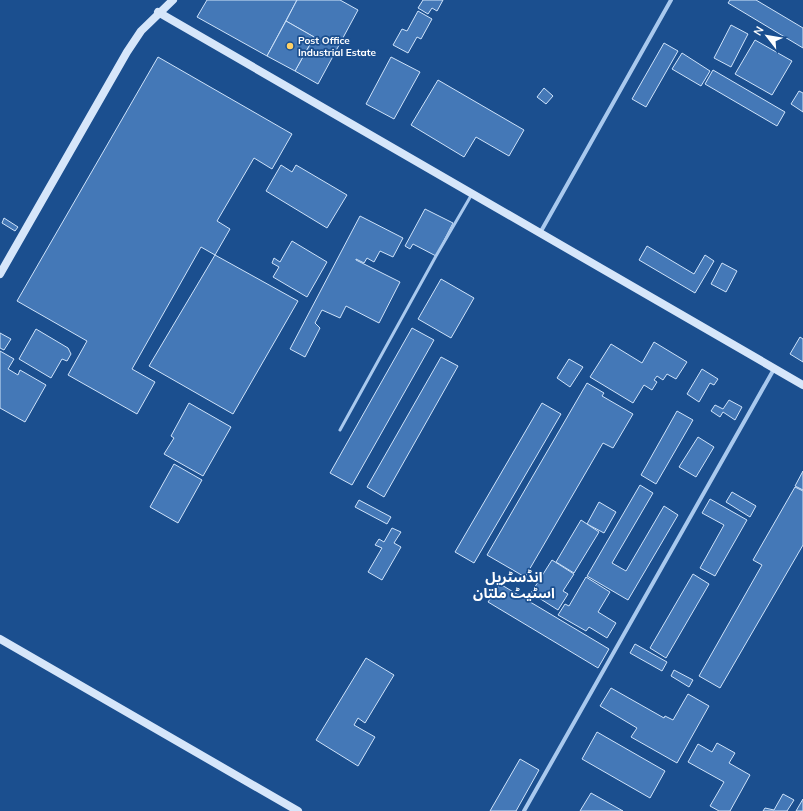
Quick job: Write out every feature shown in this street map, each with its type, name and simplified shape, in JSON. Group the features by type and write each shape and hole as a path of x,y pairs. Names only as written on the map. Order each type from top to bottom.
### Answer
{"street":[{"path":"158,12 163,0"},
{"path":"0,274 126,52 141,31 158,12 173,0"},
{"path":"540,233 671,0"},
{"path":"158,12 803,385"},
{"path":"524,811 774,368"},
{"path":"0,639 298,811"}],"lane":[{"path":"340,430 432,263 472,194"}],"building":[{"path":"207,0 297,0 267,56 197,17"},
{"path":"297,0 340,0 358,10 318,84 295,71 314,37 286,21"},
{"path":"423,0 443,0 437,11 432,8 428,14 418,8"},
{"path":"730,0 756,0 803,28 803,48 728,3"},
{"path":"418,11 432,19 421,39 417,37 408,53 393,45 402,29 407,31"},
{"name":"Post Office Industrial Estate","path":"286,21 314,37 295,71 267,56"},
{"path":"731,25 748,34 731,67 714,58"},
{"path":"755,40 792,61 772,95 735,74"},
{"path":"664,43 678,51 646,107 632,99"},
{"path":"682,53 710,71 701,86 672,69"},
{"path":"158,57 292,134 272,169 254,158 217,221 230,229 215,255 201,247 132,369 155,382 137,414 68,375 87,341 17,301"},
{"path":"391,57 420,72 394,119 366,104"},
{"path":"713,70 785,112 777,126 705,84"},
{"path":"438,80 524,130 509,156 476,137 464,157 411,125"},
{"path":"544,88 553,96 546,104 537,97"},
{"path":"799,91 803,93 803,112 791,104"},
{"path":"281,165 292,172 296,165 347,195 327,228 266,191"},
{"path":"425,209 453,223 436,256 413,244 410,249 405,246"},
{"path":"360,216 403,238 393,257 380,251 374,262 367,258 364,263 356,260 400,282 379,323 346,306 340,318 322,310 315,323 320,328 305,357 290,349"},
{"path":"4,218 18,227 15,231 2,223"},
{"path":"292,241 327,262 307,297 273,277 279,267 272,263 274,258 280,262"},
{"path":"647,246 694,274 705,255 714,261 695,293 639,260"},
{"path":"215,255 298,301 233,414 149,366"},
{"path":"722,263 737,271 726,292 711,284"},
{"path":"441,279 474,298 451,338 418,319"},
{"path":"412,328 434,340 352,485 330,473"},
{"path":"36,329 68,348 71,354 67,361 62,359 51,378 19,359"},
{"path":"0,333 11,339 4,350 0,348"},
{"path":"800,337 803,339 803,362 790,354"},
{"path":"654,342 687,362 676,379 667,374 663,380 657,376 654,380 657,382 652,390 644,385 633,403 590,377 611,344 642,363"},
{"path":"0,351 14,359 8,369 18,375 20,370 46,385 25,422 0,408"},
{"path":"441,357 458,366 384,497 367,487"},
{"path":"569,359 583,367 570,387 557,378"},
{"path":"702,369 718,379 714,385 710,383 699,402 687,394"},
{"path":"587,383 604,393 602,396 633,414 613,448 603,443 525,577 487,555"},
{"path":"729,400 742,407 735,420 723,412 720,417 711,411 715,405 723,409"},
{"path":"189,403 231,427 203,476 164,454 174,438 171,436"},
{"path":"542,403 561,414 474,563 455,552"},
{"path":"677,411 693,420 656,484 641,475"},
{"path":"698,437 714,447 696,477 679,467"},
{"path":"174,464 202,480 178,523 150,507"},
{"path":"803,471 803,490 795,486"},
{"path":"640,485 653,493 612,563 626,571 664,506 678,515 628,600 587,576"},
{"path":"795,487 803,491 803,545 720,688 699,676 762,565 753,560"},
{"path":"732,492 756,506 750,517 726,502"},
{"path":"710,499 747,520 715,576 700,568 724,525 702,513"},
{"path":"359,500 391,517 387,524 355,507"},
{"path":"599,502 616,512 604,533 587,524"},
{"path":"581,520 599,532 574,573 556,562"},
{"path":"392,528 401,532 394,543 401,547 382,580 368,572 382,548 375,545 379,539 384,542"},
{"path":"552,560 574,574 563,591 568,594 558,610 531,593"},
{"path":"693,574 709,584 666,658 650,648"},
{"path":"586,577 610,592 598,612 616,623 607,638 589,627 586,631 558,615 565,604 569,606"},
{"path":"500,584 609,649 598,668 488,602"},
{"path":"635,644 667,662 662,671 630,653"},
{"path":"366,658 394,675 365,723 358,718 354,725 375,737 358,766 316,740"},
{"path":"674,670 693,680 689,687 671,676"},
{"path":"611,688 664,718 665,716 673,720 688,694 709,706 677,763 631,737 637,728 600,706"},
{"path":"597,732 665,771 650,798 582,759"},
{"path":"717,743 735,753 729,763 750,775 730,811 719,811 710,806 724,782 688,762 698,744 712,752"},
{"path":"520,759 539,770 516,811 490,811"},
{"path":"591,793 623,811 580,811"},
{"path":"783,794 794,800 787,811 763,811 765,808 774,810"},
{"path":"803,799 803,811 796,811"}],"place":[{"name":"Post Office Industrial Estate","path":"290,46"}],"district":[{"name":"انڈسٹریل اسٹیٹ ملتان","path":"514,586"}]}
